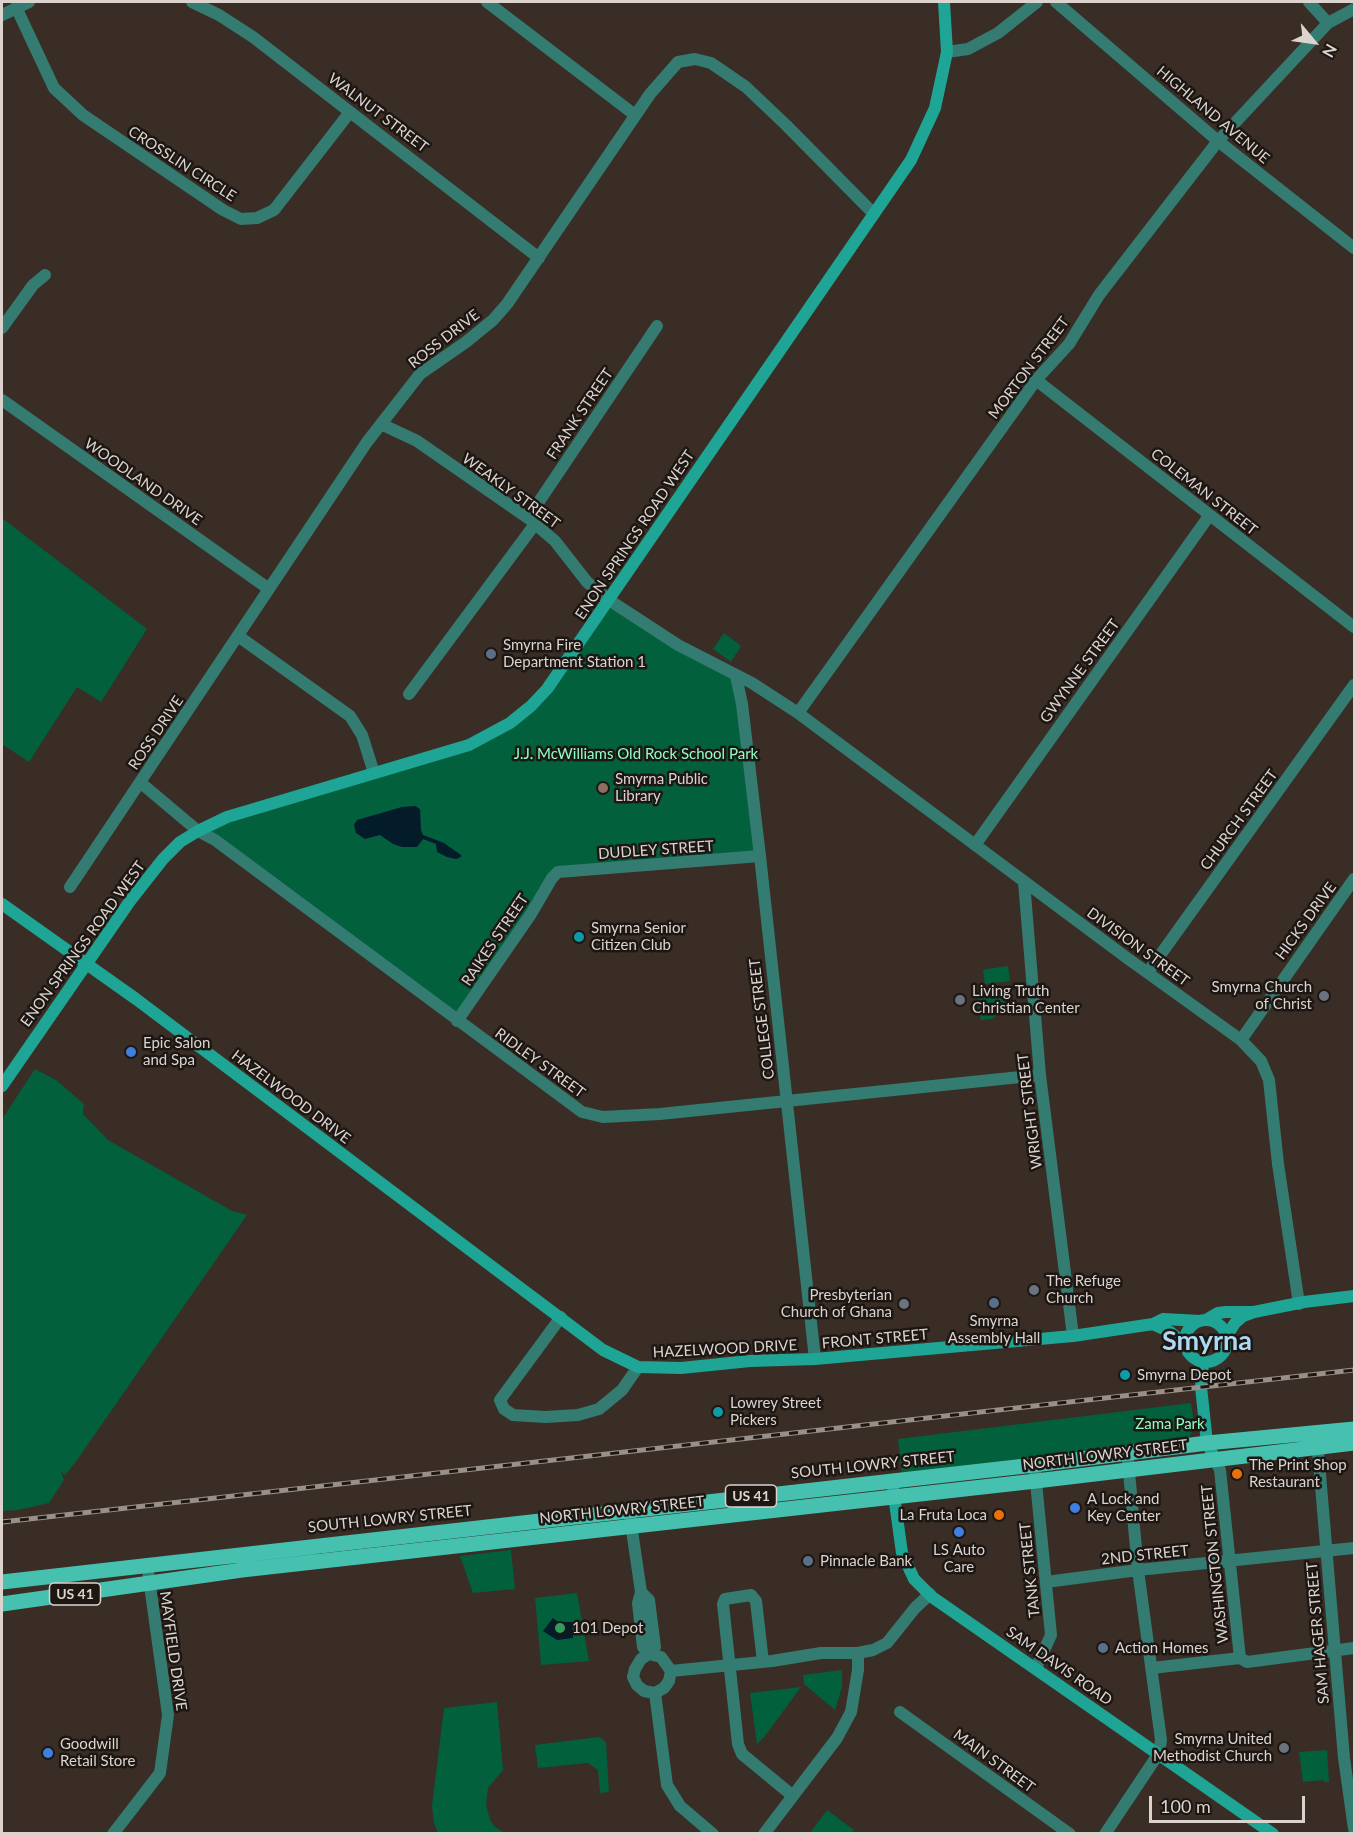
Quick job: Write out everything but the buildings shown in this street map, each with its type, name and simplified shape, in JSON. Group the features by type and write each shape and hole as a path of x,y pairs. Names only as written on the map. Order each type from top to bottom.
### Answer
{"main road":[{"name":"SOUTH LOWRY STREET","path":"2,1582 1034,1465 1207,1443 1317,1440 1354,1429"},
{"name":"NORTH LOWRY STREET","path":"2,1604 242,1570 1129,1471 1215,1459 1317,1440 1354,1443"}],"street":[{"path":"2,15 29,2"},
{"name":"WALNUT STREET","path":"192,2 219,15 253,37 540,258"},
{"path":"488,2 635,115"},
{"name":"ENON SPRINGS ROAD WEST","path":"2,1086 130,901 163,859 180,842 227,817 468,745 510,723 547,689 911,160 935,108 947,52 944,2"},
{"path":"947,52 968,49 998,33 1037,2"},
{"name":"HIGHLAND AVENUE","path":"1056,2 1218,141 1354,248"},
{"path":"1309,2 1328,22"},
{"name":"CROSSLIN CIRCLE","path":"16,7 54,88 76,109 223,210 242,219 256,218 274,210 350,112"},
{"name":"MORTON STREET","path":"798,713 1036,381 1069,345 1099,295 1218,141 1328,22 1354,9"},
{"name":"ROSS DRIVE","path":"70,887 381,424 420,374 493,320 521,287 635,115 664,76 678,62 695,59 711,63 746,87 874,214"},
{"path":"2,328 33,285 45,275"},
{"name":"FRANK STREET","path":"409,694 531,521 657,326"},
{"name":"COLEMAN STREET","path":"1036,381 1354,627"},
{"name":"WOODLAND DRIVE","path":"2,400 269,589"},
{"name":"WEAKLY STREET","path":"381,424 417,441 531,521 555,541 593,589 609,600"},
{"name":"GWYNNE STREET","path":"975,845 1209,516"},
{"path":"609,600 678,645 752,683 798,713"},
{"path":"238,636 351,716 362,735 374,773"},
{"name":"COLLEGE STREET","path":"736,676 742,704 760,856 815,1359"},
{"name":"CHURCH STREET","path":"1148,972 1354,685"},
{"name":"DIVISION STREET","path":"798,713 1241,1040 1261,1061 1269,1080 1278,1164 1299,1304"},
{"name":"RIDLEY STREET","path":"141,783 198,831 215,840 565,1102 582,1112 603,1118 1040,1075"},
{"name":"DUDLEY STREET","path":"555,875 566,870 634,867 760,856"},
{"name":"RAIKES STREET","path":"457,1021 531,914 555,875"},
{"name":"HICKS DRIVE","path":"1241,1040 1354,879"},
{"name":"WRIGHT STREET","path":"1024,882 1040,1075 1073,1336"},
{"name":"HAZELWOOD DRIVE","path":"2,904 86,962 603,1350 638,1367 681,1368 750,1361 815,1359"},
{"name":"FRONT STREET","path":"1203,1362 1219,1358 1226,1348 1226,1337 1235,1323 1243,1316 1254,1312 1354,1296"},
{"name":"FRONT STREET","path":"815,1359 1073,1336 1153,1324 1163,1319 1203,1321 1218,1313 1254,1312"},
{"name":"HAZELWOOD DRIVE","path":"561,1317 500,1400 504,1408 513,1415 545,1417 578,1415 599,1409 622,1390 638,1367"},
{"path":"1186,1348 1185,1337 1190,1327 1203,1321 1212,1321 1221,1327 1226,1337"},
{"path":"1153,1324 1170,1332 1181,1341 1192,1358 1203,1362"},
{"name":"WASHINGTON STREET","path":"1203,1362 1201,1387 1207,1443 1220,1470 1240,1658"},
{"name":"SAM HAGER STREET","path":"1317,1440 1335,1650 1349,1758 1354,1829"},
{"path":"1105,1833 1159,1753 1161,1740 1138,1570 1127,1454"},
{"name":"TANK STREET","path":"1034,1465 1051,1635 1035,1668"},
{"name":"SAM DAVIS ROAD","path":"892,1481 902,1553 914,1579 930,1594 1273,1833"},
{"path":"629,1510 641,1592 638,1603 643,1647 649,1653 661,1657 671,1671 669,1681 664,1688 654,1693 644,1691 633,1677 641,1659 649,1653"},
{"name":"2ND STREET","path":"1046,1582 1138,1570 1354,1548"},
{"name":"MAYFIELD DRIVE","path":"113,1833 160,1773 164,1746 168,1714 147,1564"},
{"path":"671,1671 730,1666 821,1653 858,1653 873,1650 887,1643 915,1608 930,1594"},
{"path":"763,1662 756,1601 751,1595 725,1599 723,1604 738,1744 742,1754 792,1796"},
{"path":"1152,1668 1240,1658 1247,1662 1354,1648"},
{"path":"764,1833 837,1738 851,1712 858,1670 858,1653"},
{"path":"654,1693 667,1785 680,1806 713,1833"},
{"name":"MAIN STREET","path":"900,1712 1070,1833"}],"green space":[{"path":"2,518 147,629 101,702 77,687 29,762 2,744"},
{"name":"J.J. McWilliams Old Rock School Park","path":"609,600 736,676 760,856 562,871 457,1021 198,831 455,749 521,714"},
{"path":"724,633 741,646 731,662 713,649"},
{"path":"1008,966 1010,981 985,984 983,971"},
{"path":"998,986 1006,994 1010,1005 992,1019 981,1020 976,994 980,993 980,988"},
{"path":"35,1069 56,1080 84,1104 83,1114 108,1140 232,1211 247,1215 75,1463 65,1475 61,1472 64,1480 49,1503 2,1511 2,1119"},
{"name":"Zama Park","path":"1191,1403 1194,1423 1188,1439 902,1473 898,1439"},
{"path":"511,1550 515,1589 473,1593 460,1556"},
{"name":"101 Depot","path":"577,1593 589,1661 541,1665 535,1598"},
{"path":"842,1670 842,1687 835,1710 804,1684 803,1675"},
{"path":"801,1687 765,1736 757,1744 750,1693"},
{"path":"497,1702 503,1770 488,1788 486,1804 490,1820 495,1827 505,1833 438,1833 432,1806 444,1708"},
{"path":"599,1737 606,1742 609,1792 600,1793 598,1770 588,1763 538,1768 535,1745"},
{"path":"1327,1750 1329,1782 1324,1782 1324,1780 1303,1782 1299,1752"},
{"path":"827,1810 854,1830 851,1833 810,1833"}],"water":[{"path":"415,806 420,809 423,835 444,843 461,857 456,859 447,857 437,852 436,844 423,839 417,847 402,847 380,835 365,839 356,833 354,825 357,820 402,807"},
{"path":"553,1618 558,1622 572,1622 573,1638 557,1640 543,1631"}],"railway":[{"path":"2,1522 1354,1370"}],"place":[{"name":"Smyrna Fire Department Station 1","path":"491,654"},
{"name":"Smyrna Public Library","path":"603,788"},
{"name":"Smyrna Senior Citizen Club","path":"579,937"},
{"name":"Smyrna Church of Christ","path":"1324,996"},
{"name":"Living Truth Christian Center","path":"960,1000"},
{"name":"Epic Salon and Spa","path":"131,1052"},
{"name":"The Refuge Church","path":"1034,1290"},
{"name":"Smyrna Assembly Hall","path":"994,1303"},
{"name":"Presbyterian Church of Ghana","path":"904,1304"},
{"name":"Smyrna Depot","path":"1125,1375"},
{"name":"Lowrey Street Pickers","path":"718,1412"},
{"name":"The Print Shop Restaurant","path":"1237,1474"},
{"name":"A Lock and Key Center","path":"1075,1508"},
{"name":"La Fruta Loca","path":"999,1515"},
{"name":"LS Auto Care","path":"959,1532"},
{"name":"Pinnacle Bank","path":"808,1561"},
{"name":"101 Depot","path":"560,1628"},
{"name":"Action Homes","path":"1103,1648"},
{"name":"Smyrna United Methodist Church","path":"1284,1748"},
{"name":"Goodwill Retail Store","path":"48,1753"}],"district":[{"name":"Smyrna","path":"1207,1341"}]}
